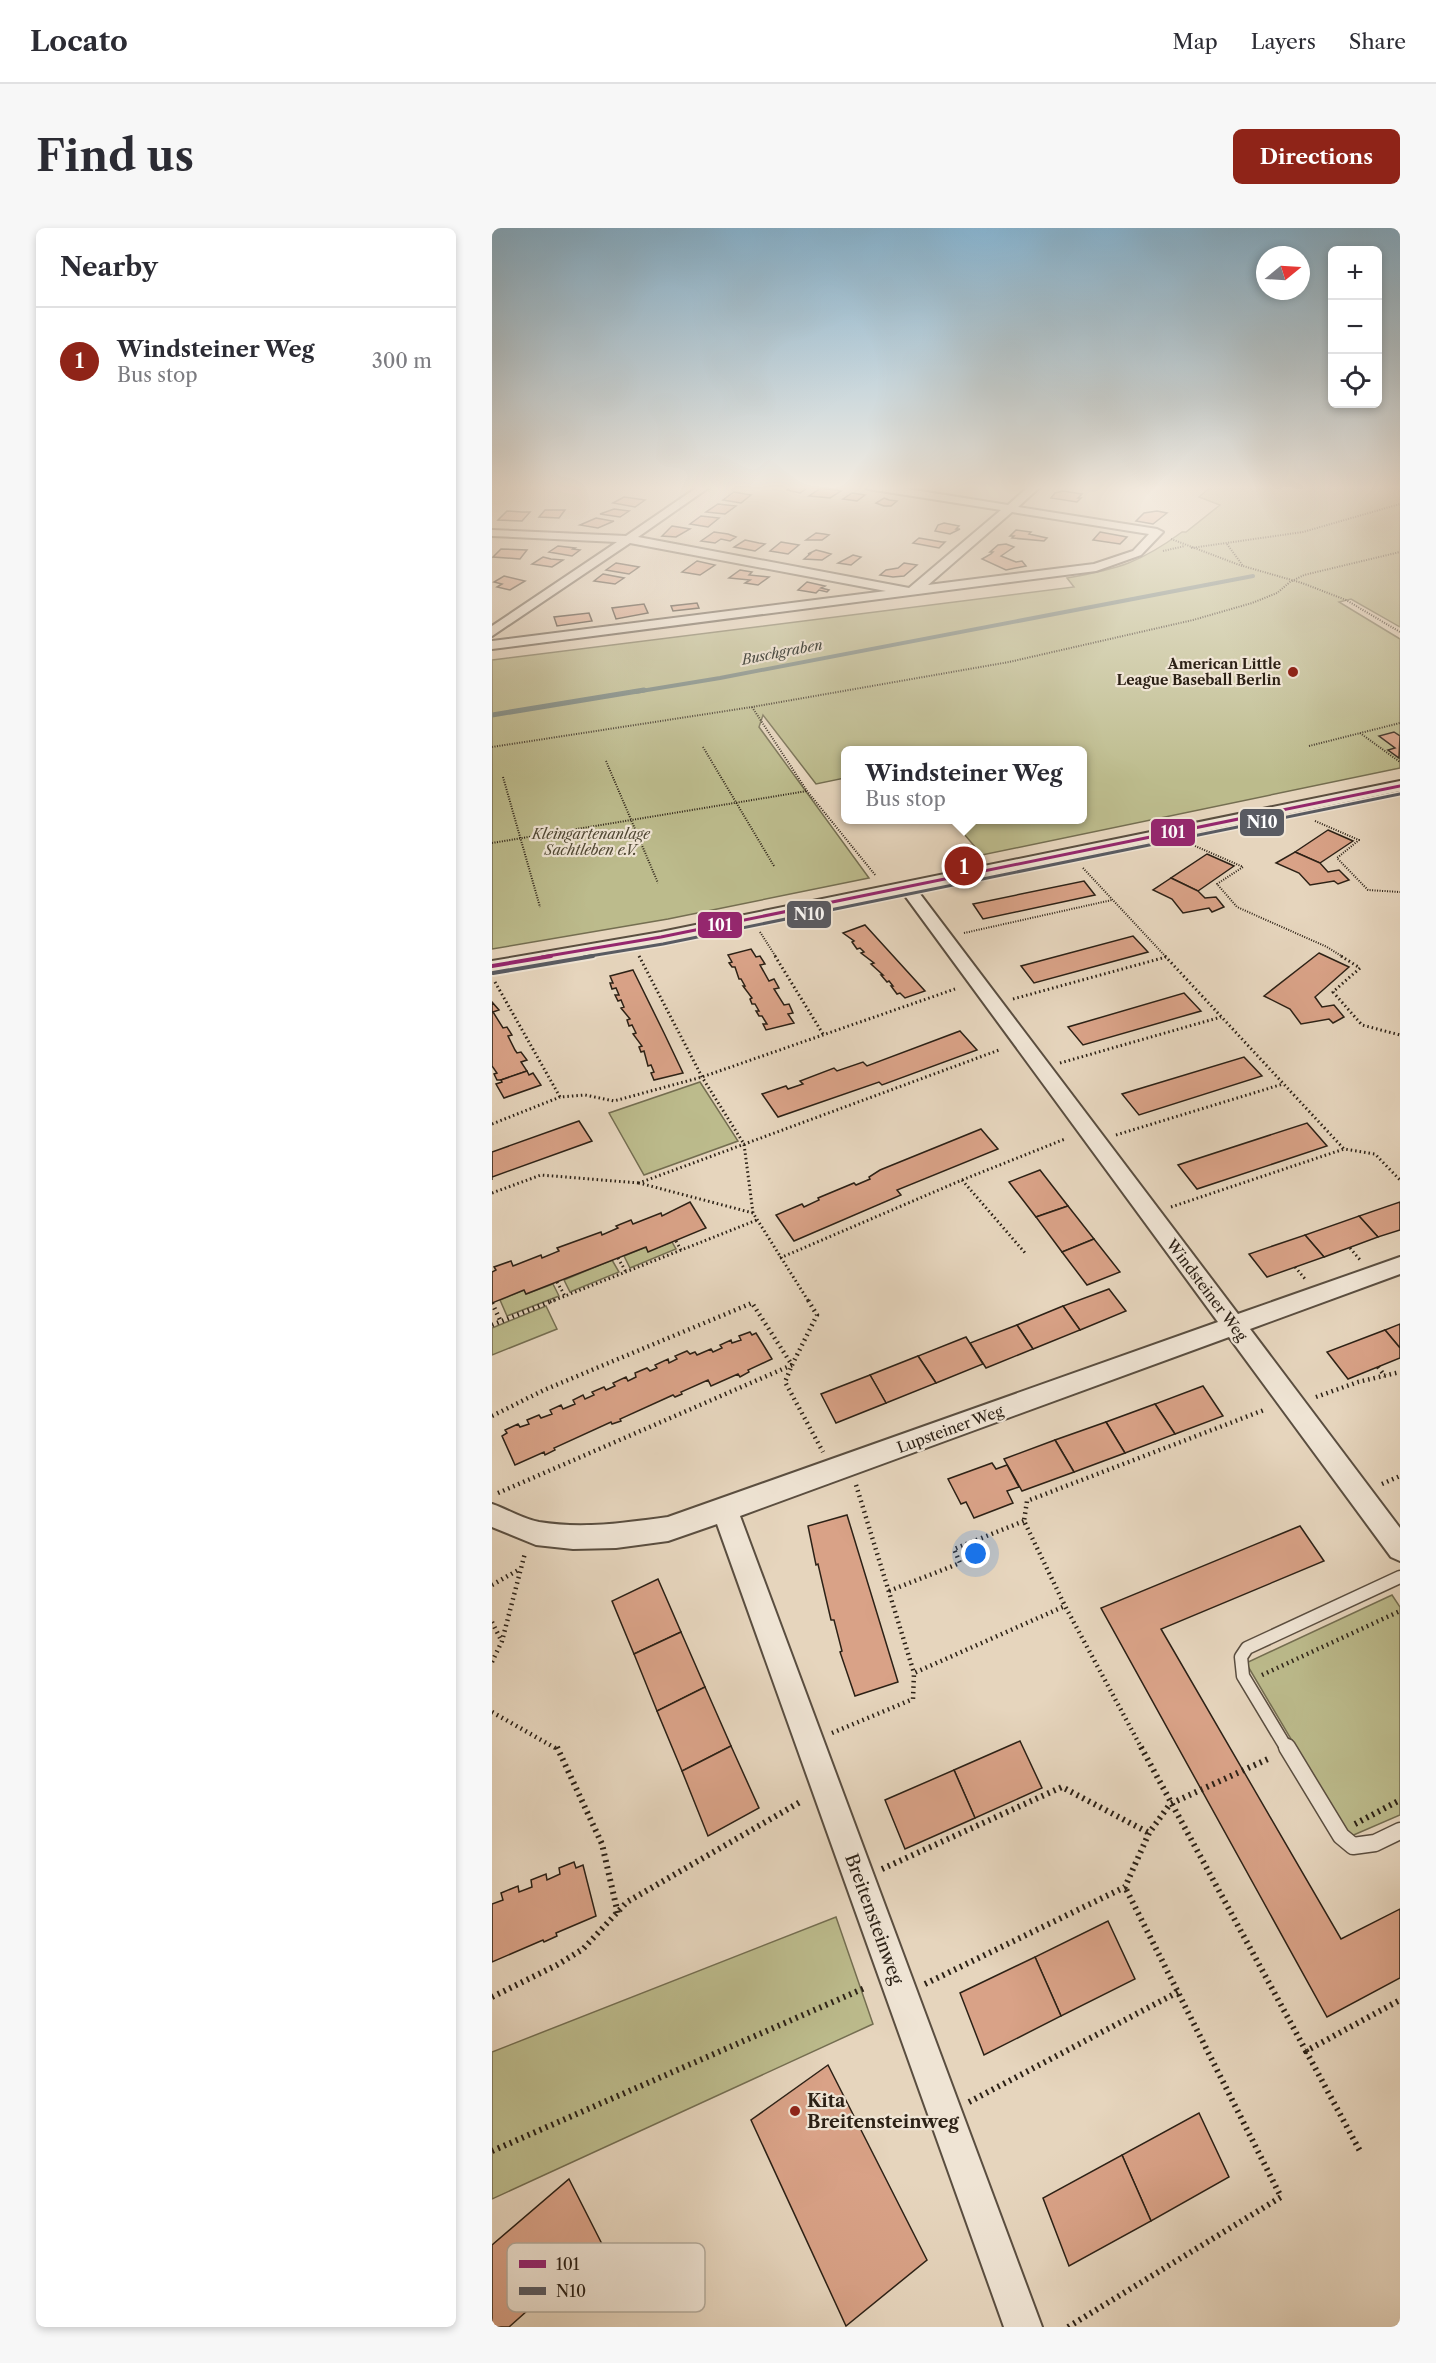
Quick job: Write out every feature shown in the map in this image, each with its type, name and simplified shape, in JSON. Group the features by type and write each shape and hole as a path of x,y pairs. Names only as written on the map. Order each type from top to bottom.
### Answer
{"street":[{"path":"492,632 562,584"},
{"path":"870,584 913,592"},
{"path":"913,592 922,584"},
{"path":"492,645 972,584"},
{"path":"493,972 1400,786"},
{"name":"Windsteiner Weg","path":"907,887 1400,1549"},
{"name":"Lupsteiner Weg","path":"495,1504 536,1533 573,1537 616,1536 668,1529 1400,1265"},
{"name":"Breitensteinweg","path":"725,1510 1023,2327"}],"lane":[{"path":"1400,1577 1247,1648 1241,1657 1243,1676 1341,1836 1353,1846 1375,1843 1400,1831"}],"path":[{"path":"492,747 752,707 1009,662 1110,640 1252,603 1277,593 1288,584"},
{"path":"1302,584 1346,600 1400,632"},
{"path":"752,707 807,790 879,879"},
{"path":"1309,746 1400,723"},
{"path":"1360,733 1400,762"},
{"path":"703,747 738,802 774,866"},
{"path":"606,761 658,883"},
{"path":"503,777 540,908"},
{"path":"492,843 807,790"},
{"path":"1312,820 1359,840 1336,858 1368,890 1400,892"},
{"path":"1194,845 1243,867 1217,884 1237,908 1327,947 1360,968 1333,992 1362,1025 1400,1035"},
{"path":"1078,863 1344,1149"},
{"path":"962,934 1113,900"},
{"path":"759,929 823,1034"},
{"path":"638,954 702,1077 744,1144 753,1213 817,1315 785,1382 824,1454"},
{"path":"1011,999 1166,957"},
{"path":"493,972 561,1097"},
{"path":"492,1124 561,1097 585,1095 614,1101 702,1077 955,989"},
{"path":"1060,1063 1221,1017"},
{"path":"639,1183 999,1050"},
{"path":"1116,1135 1283,1084"},
{"path":"780,1258 962,1180 1065,1139"},
{"path":"1171,1207 1344,1149 1375,1154 1400,1180"},
{"path":"492,1193 541,1176 639,1183 753,1213"},
{"path":"962,1180 1026,1254"},
{"path":"492,1325 757,1220"},
{"path":"676,1240 681,1250"},
{"path":"1350,1248 1362,1261"},
{"path":"618,1258 626,1272"},
{"path":"1295,1267 1306,1280"},
{"path":"557,1282 565,1296"},
{"path":"492,1303 501,1322"},
{"path":"492,1416 544,1390 752,1303 792,1365"},
{"path":"495,1504 792,1365"},
{"path":"1378,1367 1385,1376"},
{"path":"1316,1397 1347,1385 1400,1372"},
{"path":"1264,1410 1027,1501 1024,1521 1065,1606 1170,1804 1361,2153"},
{"path":"1382,1484 1400,1476"},
{"path":"828,1734 913,1699 914,1673 855,1480"},
{"path":"889,1591 960,1563 954,1549 1024,1521"},
{"path":"492,1662 502,1641 527,1547"},
{"path":"492,1585 521,1569"},
{"path":"914,1673 1065,1606"},
{"path":"1264,1687 1258,1677 1400,1611"},
{"path":"492,1622 502,1641"},
{"path":"492,1712 556,1746 602,1844 618,1914"},
{"path":"924,1984 1125,1887 1149,1833 1170,1804 1287,1750"},
{"path":"880,1870 1062,1787 1149,1833"},
{"path":"1351,1826 1400,1800"},
{"path":"492,1997 584,1949 627,1902 800,1802"},
{"path":"1068,2327 1281,2197 1125,1887"},
{"path":"492,2151 867,1987"},
{"path":"969,2102 1178,1992"},
{"path":"1306,2051 1400,2000"}],"green space":[{"name":"Kleingartenanlage Sachtleben e.V.","path":"1072,584 1400,584 1400,627 1351,599 1339,602 1400,639 1400,768 982,855 955,824 1087,824 1087,746 841,746 841,779 816,784 763,715 759,727 869,878 668,919 492,949 492,660 1074,587"},
{"path":"700,1082 738,1141 644,1175 609,1113"},
{"path":"672,1242 676,1249 630,1268 624,1256 646,1247 648,1251"},
{"path":"612,1260 619,1272 570,1292 564,1280"},
{"path":"553,1284 559,1296 507,1316 500,1300 524,1290 526,1294"},
{"path":"546,1306 557,1329 492,1355 492,1328"},
{"path":"1392,1595 1400,1607 1400,1815 1349,1837 1246,1663"},
{"path":"836,1917 873,2024 492,2199 492,2052"}],"building":[{"path":"502,584 520,584 510,590 497,587"},
{"path":"805,584 816,584 825,586 821,588 829,590 827,592 819,590 816,593 798,590"},
{"path":"697,603 699,608 673,611 671,606"},
{"path":"644,604 648,613 616,619 612,608"},
{"path":"589,613 592,621 557,626 554,617"},
{"path":"1394,732 1400,736 1399,758 1388,750 1395,748 1379,736"},
{"path":"1328,830 1353,841 1320,863 1295,852"},
{"path":"1295,852 1320,863 1328,872 1339,870 1349,880 1338,884 1334,881 1310,885 1299,873 1276,863"},
{"path":"1207,854 1234,866 1198,891 1171,878"},
{"path":"1171,878 1198,891 1205,898 1216,897 1224,907 1212,912 1209,908 1183,913 1172,899 1153,890"},
{"path":"1084,881 1095,895 983,919 973,904"},
{"path":"865,925 925,991 905,998 900,993 897,994 889,981 887,982 871,964 874,963 861,953 864,952 860,948 857,949 852,942 854,941 843,933"},
{"path":"1133,936 1148,952 1034,983 1021,966"},
{"path":"751,949 756,957 760,956 765,964 760,965 769,981 774,979 779,988 774,989 784,1005 789,1004 793,1013 788,1014 794,1023 766,1030 763,1024 767,1024 756,1011 759,1011 755,1004 752,1004 750,999 752,998 739,979 735,967 729,963 732,962 728,955"},
{"path":"1319,953 1349,967 1315,997 1322,1007 1334,1005 1344,1017 1333,1023 1329,1019 1301,1024 1290,1009 1264,996"},
{"path":"633,970 683,1073 654,1080 651,1065 648,1066 644,1051 641,1052 639,1047 642,1046 633,1034 636,1033 632,1025 629,1026 627,1020 630,1019 621,1008 624,1007 621,1000 618,1001 615,995 619,995 616,988 612,989 610,983 613,983 610,976"},
{"path":"1184,993 1201,1011 1083,1045 1068,1027"},
{"path":"492,1002 499,1010 493,1012 503,1028 507,1027 512,1035 508,1036 515,1050 517,1053 521,1052 527,1060 521,1062 527,1071 501,1080 497,1080 494,1074 497,1073 492,1066"},
{"path":"960,1031 977,1050 882,1085 879,1082 778,1117 762,1094 786,1086 788,1089 803,1084 800,1081 834,1068 837,1071 863,1062 867,1066"},
{"path":"1244,1057 1262,1076 1139,1115 1122,1094"},
{"path":"527,1071 529,1075 533,1073 541,1085 504,1098 496,1084"},
{"path":"579,1121 592,1141 492,1177 492,1152"},
{"path":"1307,1123 1327,1146 1197,1189 1178,1165"},
{"path":"981,1129 998,1149 897,1190 901,1195 794,1241 776,1215 802,1204 804,1207 819,1200 818,1198 870,1179 869,1177 880,1170"},
{"path":"1040,1170 1068,1206 1036,1217 1009,1182"},
{"path":"690,1202 706,1228 648,1252 646,1247 526,1294 524,1290 492,1303 492,1272 496,1270 494,1267 511,1261 513,1266 541,1255 542,1258 559,1251 557,1248 601,1232 602,1235 631,1220 633,1224 661,1213 662,1216"},
{"path":"1400,1202 1400,1230 1378,1237 1359,1216"},
{"path":"1068,1206 1094,1239 1062,1252 1036,1217"},
{"path":"1359,1216 1378,1237 1324,1257 1305,1235"},
{"path":"1305,1235 1324,1257 1267,1277 1249,1254"},
{"path":"1094,1239 1120,1272 1087,1285 1062,1252"},
{"path":"1109,1289 1126,1311 1080,1330 1063,1306"},
{"path":"1063,1306 1080,1330 1033,1349 1017,1325"},
{"path":"1400,1324 1400,1348 1385,1330"},
{"path":"1017,1325 1033,1349 986,1368 970,1343"},
{"path":"1385,1330 1400,1348 1400,1358 1348,1379 1327,1352"},
{"path":"750,1332 752,1335 756,1333 772,1359 748,1370 749,1372 740,1377 738,1374 711,1386 708,1380 681,1392 682,1394 675,1397 673,1395 620,1419 621,1421 612,1424 611,1422 554,1448 555,1450 545,1455 544,1452 515,1465 502,1436 507,1433 505,1430 518,1424 520,1427 529,1424 527,1420 539,1415 541,1418 552,1414 550,1410 561,1405 563,1409 575,1404 573,1400 583,1395 585,1399 594,1395 592,1392 604,1387 606,1390 615,1386 613,1383 626,1377 628,1381 636,1377 635,1373 647,1368 650,1371 657,1368 655,1365 668,1359 669,1363 677,1359 675,1356 687,1351 690,1354 695,1352 697,1355 711,1349 713,1352 722,1348 720,1345 731,1340 732,1343 741,1340 739,1336"},
{"path":"966,1337 983,1364 936,1383 918,1356"},
{"path":"918,1356 936,1383 886,1403 870,1375"},
{"path":"870,1375 886,1403 836,1423 821,1394"},
{"path":"1203,1386 1223,1416 1175,1434 1155,1404"},
{"path":"1155,1404 1175,1434 1125,1453 1106,1422"},
{"path":"1106,1422 1125,1453 1074,1472 1055,1440"},
{"path":"1055,1440 1074,1472 1022,1491 1004,1459"},
{"path":"992,1463 996,1469 1007,1465 1019,1487 1007,1491 1013,1503 974,1518 966,1502 961,1504 948,1479"},
{"path":"847,1515 898,1682 855,1696 840,1652 842,1651 834,1620 831,1620 808,1526"},
{"path":"1300,1526 1324,1561 1161,1629 1341,1939 1400,1909 1400,1978 1327,2017 1101,1608"},
{"path":"658,1579 681,1632 634,1654 612,1601"},
{"path":"681,1632 705,1687 657,1711 634,1654"},
{"path":"705,1687 731,1746 682,1771 657,1711"},
{"path":"1020,1741 1042,1788 975,1818 954,1770"},
{"path":"731,1746 759,1808 708,1836 682,1771"},
{"path":"954,1770 975,1818 905,1849 885,1800"},
{"path":"574,1862 576,1868 583,1865 596,1916 556,1933 557,1936 544,1942 543,1940 492,1962 492,1904 503,1900 501,1893 518,1886 519,1892 532,1887 531,1880 546,1874 547,1880 560,1874 559,1868"},
{"path":"1108,1921 1135,1979 1061,2016 1035,1957"},
{"path":"1035,1957 1061,2016 984,2055 960,1993"},
{"path":"828,2065 927,2260 846,2326 751,2120"},
{"path":"1199,2113 1229,2177 1151,2221 1122,2155"},
{"path":"1122,2155 1151,2221 1069,2266 1043,2198"},
{"path":"569,2179 601,2243 507,2243 507,2312 526,2312 509,2327 492,2327 492,2245"}],"waterway":[{"name":"Buschgraben","path":"635,692 720,678 1211,584"},
{"name":"Buschgraben","path":"492,715 644,690"}],"transit line":[{"name":"101","path":"492,966 661,937 1400,786"},
{"name":"N10","path":"493,973 663,944 1400,794"}],"place":[{"name":"American Little League Baseball Berlin","path":"1293,672"},
{"name":"Windsteiner Weg","path":"964,866"},
{"name":"Kita Breitensteinweg","path":"795,2111"}]}
